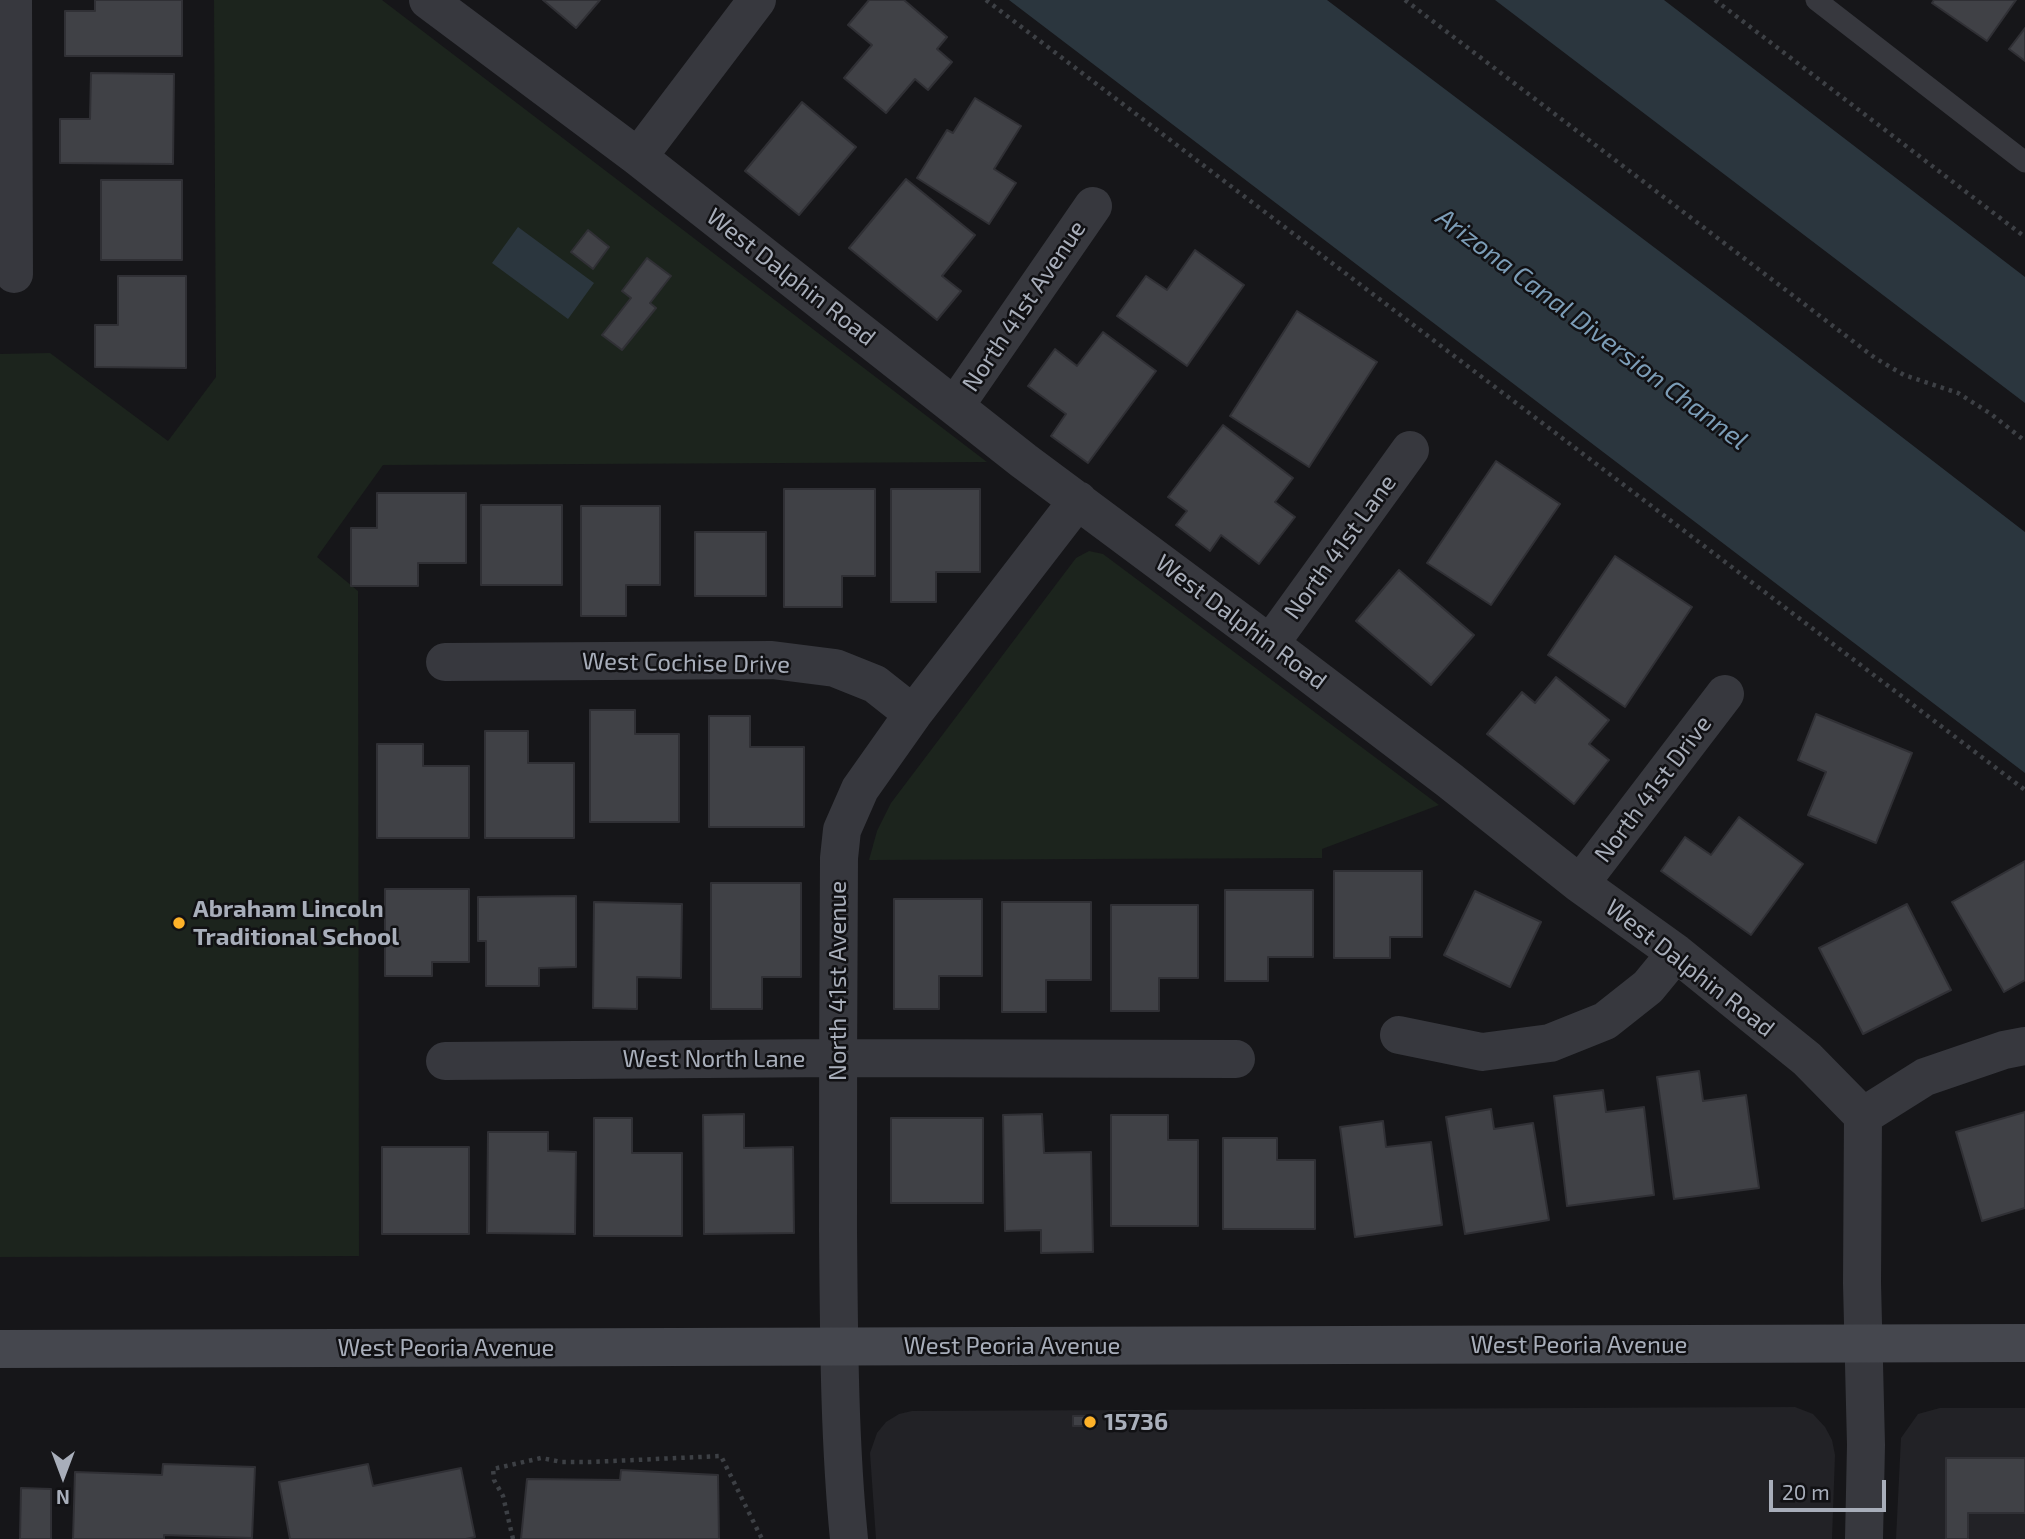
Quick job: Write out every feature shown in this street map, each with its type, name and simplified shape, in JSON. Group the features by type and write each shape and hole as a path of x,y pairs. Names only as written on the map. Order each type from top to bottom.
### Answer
{"main road":[{"name":"West Peoria Avenue","path":"0,1349 2025,1343"}],"street":[{"path":"13,0 14,274"},
{"name":"West Dalphin Road","path":"428,0 638,157 955,407 1449,780 1580,884 1676,953 1807,1059 1863,1116"},
{"path":"638,157 757,0"},
{"name":"North 41st Avenue","path":"955,407 1093,205"},
{"name":"North 41st Lane","path":"1270,644 1410,450"},
{"name":"North 41st Avenue","path":"849,1539 842,1456 839,1346 837,1058 839,858 842,830 860,789 913,714 1078,500"},
{"name":"West Cochise Drive","path":"445,662 772,660 835,668 875,684 913,714"},
{"name":"North 41st Drive","path":"1580,884 1725,694"},
{"path":"1399,1035 1482,1052 1550,1043 1605,1021 1648,987 1676,953"},
{"path":"1864,1539 1863,1116 1925,1077 2004,1050 2025,1046"},
{"name":"West North Lane","path":"445,1061 1236,1059"}],"lane":[{"path":"1816,0 2025,162"}],"path":[{"path":"986,0 2025,790"},
{"path":"1405,0 1875,359 1903,375 1958,394 1991,414 2025,441"},
{"path":"1715,0 2025,237"},
{"path":"513,1539 503,1496 494,1480 493,1469 541,1458 562,1462 591,1462 687,1456 721,1456 762,1539"}],"shaded area":[{"path":"214,0 382,0 987,462 383,465 317,557 358,591 359,1256 0,1257 0,354 50,353 168,441 216,377"},
{"path":"1089,551 1103,554 1439,805 1322,849 1322,858 869,860 877,831 891,803 1076,558"},
{"path":"1795,1407 1813,1414 1832,1440 1835,1455 1832,1539 876,1539 870,1453 877,1433 886,1422 899,1414 912,1411"},
{"path":"1940,1408 2025,1408 2025,1539 1896,1539 1901,1438 1918,1414"}],"water":[{"name":"Arizona Canal Diversion Channel","path":"1009,0 1327,0 1745,316 2025,532 2025,773"},
{"path":"1495,0 1664,0 2025,277 2025,403"},
{"path":"518,227 594,283 568,319 492,263"}],"building":[{"path":"95,0 182,0 182,56 65,56 65,11 95,11"},
{"path":"543,0 600,0 576,28"},
{"path":"869,0 904,0 947,37 937,49 952,62 928,90 915,79 886,113 844,78 872,45 848,25"},
{"path":"1934,0 2016,0 1987,41 1932,3"},
{"path":"2025,28 2025,61 2009,49"},
{"path":"91,73 174,74 173,164 60,163 60,119 90,119"},
{"path":"975,98 1021,126 994,169 1016,183 989,224 917,178 947,130 953,133"},
{"path":"802,102 856,147 799,215 745,171"},
{"path":"906,179 975,235 942,276 961,291 937,320 849,248"},
{"path":"101,180 182,180 182,260 101,260"},
{"path":"588,230 609,247 593,269 571,252"},
{"path":"1195,250 1244,285 1187,366 1117,316 1146,276 1167,290"},
{"path":"647,258 671,276 650,303 656,308 622,350 602,335 631,298 622,291"},
{"path":"118,276 186,276 186,368 95,367 95,325 118,325"},
{"path":"1297,311 1377,362 1309,467 1230,416"},
{"path":"1103,332 1156,371 1088,463 1051,436 1066,414 1028,386 1055,349 1077,366"},
{"path":"1223,425 1293,478 1275,502 1295,517 1259,564 1221,535 1210,551 1176,525 1187,511 1168,497"},
{"path":"1496,461 1560,504 1491,605 1427,563"},
{"path":"784,489 875,489 875,576 842,576 842,607 784,607"},
{"path":"891,489 980,489 980,572 936,572 936,602 891,602"},
{"path":"377,493 466,493 466,563 418,563 418,586 351,586 351,528 377,528"},
{"path":"481,505 562,505 562,585 481,585"},
{"path":"581,506 660,506 660,585 626,585 626,616 581,616"},
{"path":"695,532 766,532 766,596 695,596"},
{"path":"1615,556 1692,607 1625,707 1548,655"},
{"path":"1399,570 1474,635 1431,685 1356,621"},
{"path":"1556,677 1609,720 1589,744 1609,760 1574,804 1487,734 1522,692 1535,703"},
{"path":"590,710 635,710 635,734 679,734 679,822 590,822"},
{"path":"1816,714 1912,753 1876,843 1808,815 1826,772 1798,760"},
{"path":"709,716 750,716 750,747 804,747 804,827 709,827"},
{"path":"485,731 528,731 528,763 574,763 574,838 485,838"},
{"path":"377,744 423,744 423,766 469,766 469,838 377,838"},
{"path":"1739,817 1803,864 1751,935 1661,871 1685,837 1711,855"},
{"path":"2025,861 2025,980 2004,992 1952,902"},
{"path":"1334,871 1422,871 1422,937 1390,937 1390,958 1334,958"},
{"path":"711,883 801,883 801,977 762,977 762,1009 711,1009"},
{"path":"385,889 469,889 469,962 432,962 432,976 385,976"},
{"path":"1225,890 1313,890 1313,957 1268,957 1268,981 1225,981"},
{"path":"1475,891 1541,922 1510,987 1444,955"},
{"path":"576,896 576,967 539,968 539,986 486,986 486,941 478,941 478,897"},
{"path":"894,899 982,899 982,976 939,976 939,1009 894,1009"},
{"path":"594,902 682,904 681,978 637,977 637,1009 593,1008"},
{"path":"1002,902 1091,902 1091,980 1046,980 1046,1012 1002,1012"},
{"path":"1907,904 1951,990 1863,1034 1819,948"},
{"path":"1111,905 1198,905 1198,978 1159,978 1159,1011 1111,1011"},
{"path":"1699,1071 1703,1101 1746,1095 1759,1188 1674,1199 1657,1077"},
{"path":"1603,1090 1606,1112 1644,1107 1654,1195 1567,1206 1554,1096"},
{"path":"1491,1109 1494,1129 1533,1123 1549,1220 1465,1234 1446,1117"},
{"path":"2025,1112 2025,1208 1982,1221 1956,1132"},
{"path":"744,1114 744,1148 793,1147 794,1233 704,1234 703,1115"},
{"path":"1042,1114 1044,1153 1091,1152 1093,1252 1041,1253 1041,1230 1005,1231 1003,1115"},
{"path":"1111,1115 1168,1115 1168,1140 1198,1140 1198,1226 1111,1226"},
{"path":"594,1118 632,1118 632,1153 682,1153 682,1236 594,1236"},
{"path":"891,1118 983,1118 983,1203 891,1203"},
{"path":"1383,1121 1386,1147 1431,1142 1442,1225 1355,1237 1340,1127"},
{"path":"488,1132 548,1132 548,1151 576,1152 575,1234 487,1233"},
{"path":"1223,1138 1277,1138 1277,1160 1315,1160 1315,1229 1223,1229"},
{"path":"382,1147 469,1147 469,1234 382,1234"},
{"path":"1073,1416 1090,1416 1097,1426 1073,1426"},
{"path":"1946,1458 2025,1458 2025,1513 1968,1513 1968,1539 1946,1539"},
{"path":"163,1464 255,1467 252,1538 164,1535 164,1539 73,1539 75,1472 162,1475"},
{"path":"368,1464 373,1486 461,1468 475,1537 290,1539 279,1482"},
{"path":"621,1470 718,1475 719,1539 521,1539 527,1479 620,1480"},
{"path":"21,1488 51,1489 51,1539 20,1539"}],"place":[{"name":"Abraham Lincoln Traditional School","path":"179,923"},
{"name":"15736","path":"1090,1422"}]}
